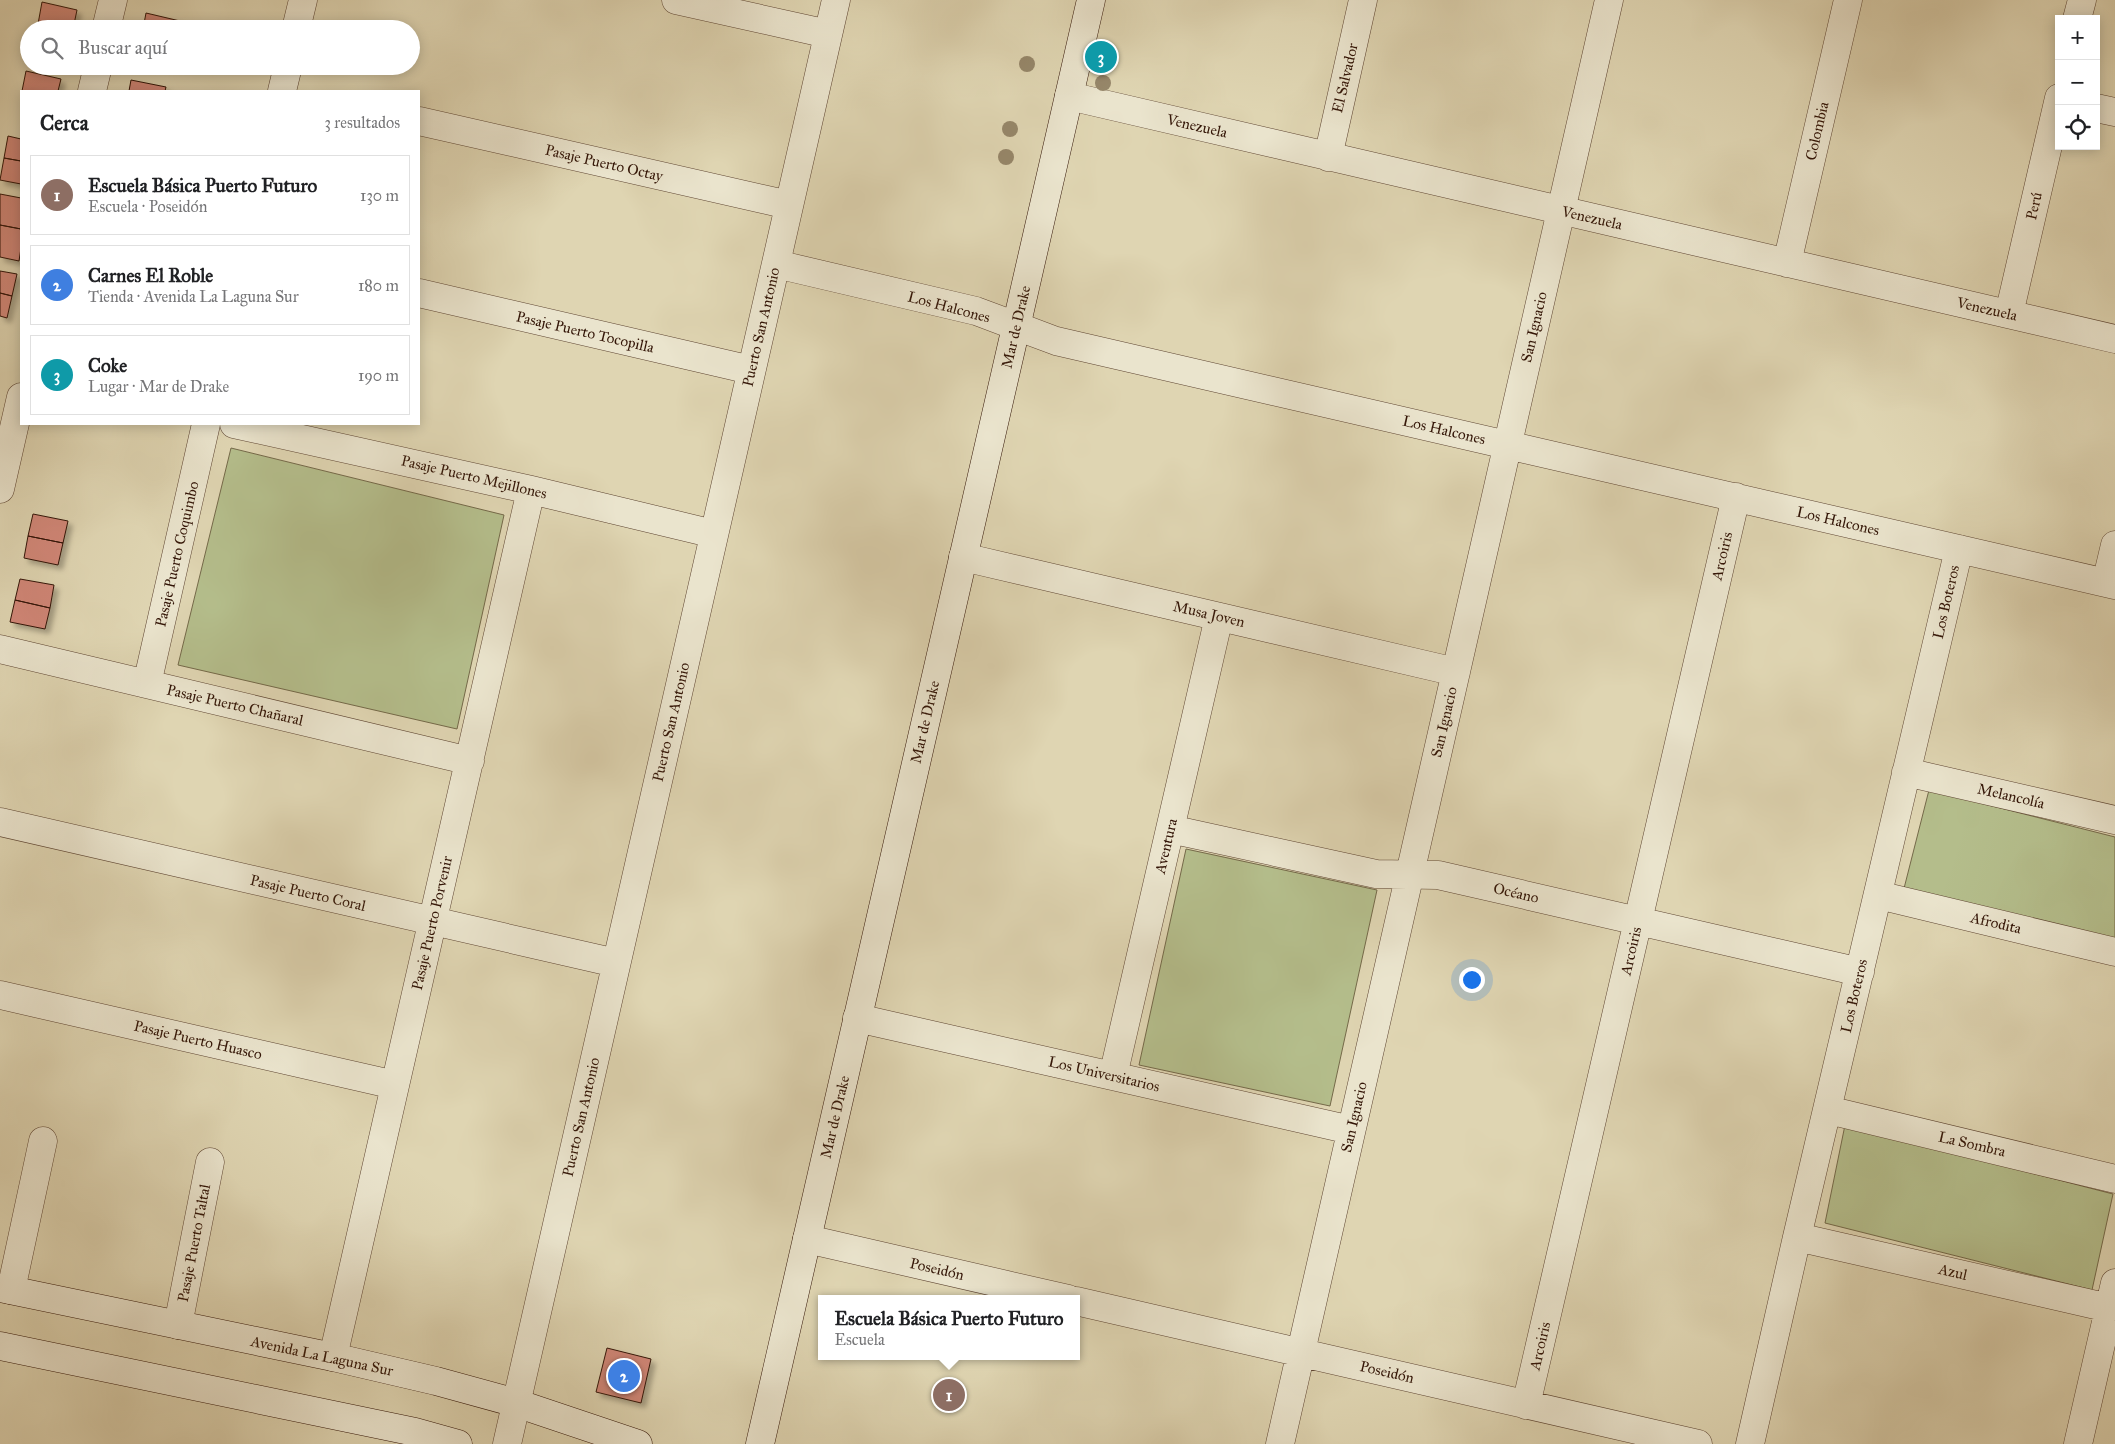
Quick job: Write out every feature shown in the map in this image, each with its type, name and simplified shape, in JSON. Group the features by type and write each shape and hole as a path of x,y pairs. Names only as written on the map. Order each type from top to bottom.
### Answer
{"street":[{"path":"108,20 113,0"},
{"path":"298,20 303,0"},
{"path":"676,0 828,34"},
{"name":"Puerto San Antonio","path":"507,1444 836,0"},
{"name":"Mar de Drake","path":"760,1444 1091,0"},
{"name":"El Salvador","path":"1328,156 1363,0"},
{"name":"San Ignacio","path":"1280,1444 1609,0"},
{"name":"Colombia","path":"1787,263 1848,0"},
{"path":"2078,15 2082,0"},
{"path":"92,90 96,75"},
{"name":"Venezuela","path":"1069,96 2115,339"},
{"name":"Perú","path":"2009,314 2058,105"},
{"path":"2100,109 2115,112"},
{"name":"Pasaje Puerto Octay","path":"420,121 789,205"},
{"name":"Los Halcones","path":"776,264 976,311 1056,341 2111,584"},
{"name":"Pasaje Puerto Tocopilla","path":"420,293 751,370"},
{"path":"0,489 20,401"},
{"name":"Pasaje Puerto Coquimbo","path":"147,684 206,425"},
{"name":"Pasaje Puerto Mejillones","path":"238,425 531,490 714,534"},
{"name":"Pasaje Puerto Porvenir","path":"332,1357 531,490"},
{"name":"Arcoiris","path":"1526,1405 1736,497"},
{"path":"2111,584 2115,545"},
{"name":"Los Boteros","path":"1750,1444 1959,549"},
{"name":"Musa Joven","path":"963,556 1456,672"},
{"name":"Aventura","path":"1113,1076 1219,617"},
{"name":"Pasaje Puerto Chañaral","path":"0,650 470,760"},
{"name":"Melancolía","path":"1906,772 2115,820"},
{"name":"Pasaje Puerto Coral","path":"0,822 616,964"},
{"name":"Océano","path":"1170,829 1376,874 1438,875 1860,972"},
{"name":"Afrodita","path":"1878,895 2115,952"},
{"name":"Pasaje Puerto Huasco","path":"0,994 395,1085"},
{"name":"Los Universitarios","path":"857,1018 1351,1130"},
{"name":"La Sombra","path":"1828,1110 2115,1179"},
{"path":"5,1289 43,1141"},
{"name":"Pasaje Puerto Taltal","path":"178,1325 210,1162"},
{"name":"Azul","path":"1797,1237 2112,1295"},
{"name":"Poseidón","path":"807,1239 1051,1295"},
{"name":"Avenida La Laguna Sur","path":"5,1289 332,1357 436,1381 516,1403 638,1444"},
{"path":"2078,1444 2112,1295"},
{"name":"Poseidón","path":"1080,1302 1698,1444"},
{"path":"0,1346 413,1438 458,1444"}],"green space":[{"path":"231,448 504,515 457,729 178,665"},
{"path":"1929,790 2115,837 2115,959 1898,912"},
{"path":"1186,849 1377,890 1330,1106 1139,1065"},
{"path":"1845,1125 2113,1194 2092,1290 1825,1223"}],"building":[{"path":"42,2 77,10 75,20 39,20"},
{"path":"146,13 176,20 145,20"},
{"path":"25,75 44,75 61,79 58,90 22,90"},
{"path":"131,80 166,87 165,90 129,90"},
{"path":"8,136 20,139 20,161 4,158"},
{"path":"4,158 20,161 20,184 0,180"},
{"path":"0,194 20,198 20,229 0,225"},
{"path":"0,225 20,229 19,261 0,257"},
{"path":"0,271 17,274 12,296 0,293"},
{"path":"0,293 12,296 7,318 0,316"},
{"path":"33,514 68,521 63,543 28,536"},
{"path":"28,536 63,543 58,565 24,558"},
{"path":"20,579 54,585 50,608 15,600"},
{"path":"15,600 50,608 45,629 10,622"},
{"path":"607,1348 651,1359 641,1403 596,1392"}],"place":[{"name":"Coke","path":"1101,57"},
{"name":"Carnes El Roble","path":"624,1376"},
{"name":"Escuela Básica Puerto Futuro","path":"949,1395"}]}
